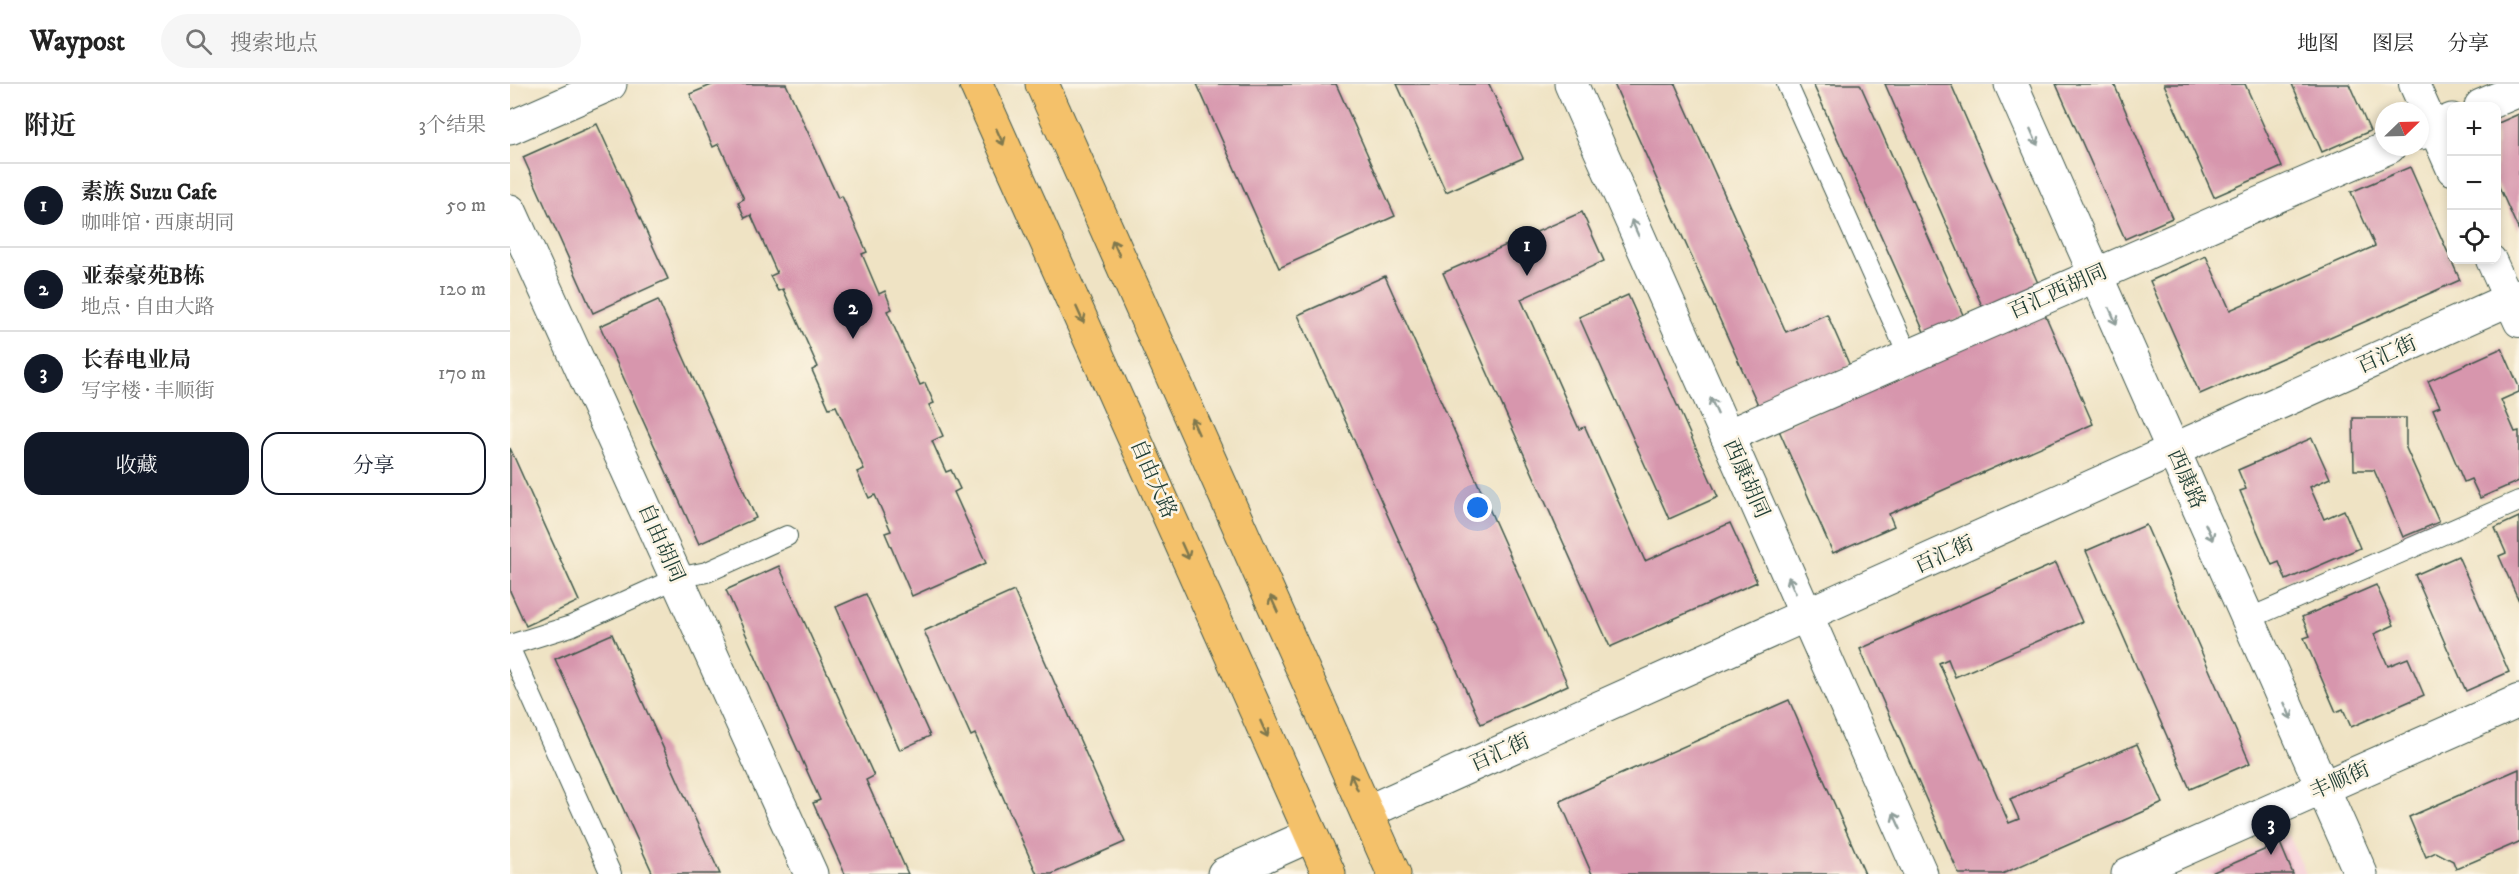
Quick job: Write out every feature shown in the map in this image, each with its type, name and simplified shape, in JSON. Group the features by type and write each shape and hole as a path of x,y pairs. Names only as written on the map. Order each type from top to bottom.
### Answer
{"main road":[{"name":"自由大路","path":"976,84 1329,874"},
{"path":"1042,84 1394,874"}],"street":[{"name":"西康胡同","path":"1571,84 1921,874"},
{"name":"西康路","path":"2010,84 2361,874"},
{"path":"2414,84 2435,127 2447,159"},
{"path":"510,128 596,87"},
{"path":"2490,102 2519,90"},
{"name":"百汇西胡同","path":"1727,436 2375,153"},
{"name":"自由胡同","path":"510,211 811,874"},
{"path":"2493,264 2516,306"},
{"name":"百汇街","path":"1367,812 2174,452 2516,306"},
{"name":"丰顺街","path":"2128,874 2519,701"},
{"path":"1224,874 1311,835"}],"lane":[{"path":"1788,84 1909,357"},
{"path":"2248,619 2519,501"},
{"path":"611,874 510,647 571,626 677,578 707,572 787,537"}],"shaded area":[{"path":"2289,835 2306,874 2200,874"}],"building":[{"path":"714,84 786,84 838,198 842,196 867,252 862,254 879,294 885,291 892,309 887,311 920,385 925,383 934,403 929,405 943,436 932,441 946,472 951,470 960,489 954,492 986,563 912,596 885,533 891,531 875,495 869,498 857,472 864,469 836,406 829,408 812,370 818,367 783,289 778,291 770,276 777,273 751,215 745,218 738,202 744,199 719,144 713,147 690,94"},
{"path":"1197,84 1336,84 1395,216 1279,268"},
{"path":"1397,84 1489,84 1523,158 1446,192"},
{"path":"1614,84 1675,84 1786,332 1827,314 1850,366 1759,407"},
{"path":"1813,84 1860,84 1964,317 1925,334"},
{"path":"1885,84 1951,84 2041,290 1986,315"},
{"path":"2056,84 2114,84 2172,218 2125,239"},
{"path":"2164,84 2245,84 2282,167 2214,197"},
{"path":"2292,84 2349,84 2370,131 2322,152"},
{"path":"2519,114 2519,231 2501,191 2501,122"},
{"path":"597,124 668,279 593,313 523,157"},
{"path":"2410,167 2447,251 2447,264 2453,264 2460,280 2200,394 2150,281 2206,256 2230,310 2375,246 2351,192"},
{"path":"1582,212 1604,261 1521,299 1579,429 1585,427 1645,561 1730,523 1757,582 1610,647 1443,273"},
{"path":"1385,276 1568,685 1481,724 1298,315"},
{"path":"1628,295 1718,497 1669,519 1579,317"},
{"path":"658,300 756,518 699,544 600,326"},
{"path":"2044,312 2093,424 1889,514 1894,526 1833,553 1778,428"},
{"path":"2502,348 2519,387 2519,392 2501,400 2515,432 2519,431 2519,481 2480,498 2471,479 2464,482 2433,409 2440,406 2428,381"},
{"path":"2353,418 2406,418 2406,448 2439,522 2403,537 2374,470 2354,470"},
{"path":"2312,438 2330,478 2310,487 2324,519 2344,510 2360,548 2286,580 2279,562 2272,565 2240,491 2246,489 2238,470"},
{"path":"510,448 579,601 526,626 510,591"},
{"path":"2519,517 2519,601 2499,556 2506,553 2495,528"},
{"path":"2146,525 2250,763 2190,789 2086,551"},
{"path":"2458,556 2509,672 2466,691 2415,575"},
{"path":"2056,563 2082,622 1955,677 1948,659 1939,663 2009,823 2019,819 2010,799 2137,744 2163,803 2002,874 1959,874 1860,649"},
{"path":"779,566 874,776 866,780 908,874 845,874 813,803 820,800 726,590"},
{"path":"2376,585 2394,625 2374,634 2388,666 2408,658 2424,695 2351,727 2343,709 2336,712 2304,638 2310,636 2302,617"},
{"path":"1014,591 1125,842 1052,874 1037,874 975,734 971,736 924,631"},
{"path":"866,594 930,736 900,750 836,607"},
{"path":"612,634 720,874 653,874 555,659"},
{"path":"1789,700 1865,874 1592,874 1560,801"},
{"path":"2519,769 2519,842 2456,869 2453,861 2436,852 2426,857 2409,817"},
{"path":"2280,843 2293,874 2209,874"}],"place":[{"name":"素族 Suzu Cafe","path":"1527,276"},
{"name":"亚泰豪苑B栋","path":"853,339"},
{"name":"长春电业局","path":"2271,855"}]}
